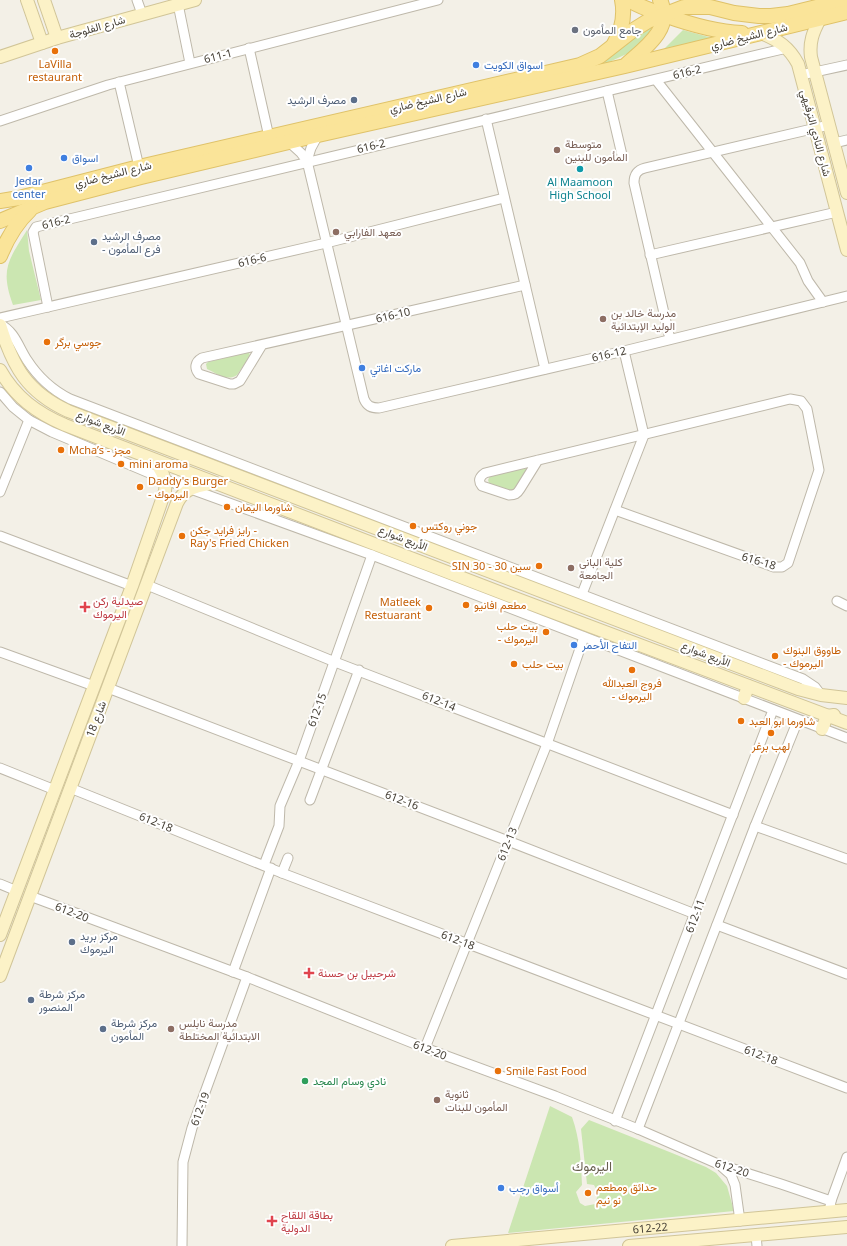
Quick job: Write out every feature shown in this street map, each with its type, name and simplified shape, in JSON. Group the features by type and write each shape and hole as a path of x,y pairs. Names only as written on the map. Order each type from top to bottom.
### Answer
{"main road":[{"path":"611,48 618,36 622,24 622,0"},
{"path":"629,0 664,15 711,30 761,33"},
{"path":"625,66 656,36 662,27 664,15 660,0"},
{"path":"696,0 710,7"},
{"name":"شارع الشيخ ضاري","path":"0,201 19,198 139,167 580,65 600,56 641,25 689,6 710,7 734,14 771,16 788,14 845,0"},
{"name":"شارع الشيخ ضاري","path":"0,221 35,205 133,179 625,66 847,12"},
{"path":"0,256 14,228 35,205"}],"street":[{"path":"27,0 42,43"},
{"path":"44,0 57,38"},
{"path":"137,0 142,14"},
{"name":"شارع الفلوجة","path":"0,57 57,38 195,0"},
{"name":"611-1","path":"0,121 119,82 438,0"},
{"path":"178,4 190,63"},
{"name":"شارع النادي الترفيهي","path":"820,19 811,37 810,47 815,72 847,193"},
{"name":"شارع النادي الترفيهي","path":"761,33 774,38 787,48 798,64 847,250"},
{"path":"249,48 269,137"},
{"name":"616-2","path":"48,306 33,232 36,227 307,161 787,48"},
{"path":"801,75 847,64"},
{"path":"656,80 800,263 808,281 823,302"},
{"path":"119,82 139,167"},
{"path":"607,91 622,155"},
{"path":"486,119 545,369"},
{"path":"670,339 634,183 636,173 645,168 829,125"},
{"path":"307,161 311,148 318,136"},
{"path":"834,143 847,140"},
{"path":"289,142 307,161 346,326"},
{"path":"0,206 19,198"},
{"name":"616-6","path":"0,318 326,243 504,198"},
{"path":"650,255 837,212"},
{"name":"616-10","path":"262,345 240,381 234,384 200,374 196,370 198,361 202,358 525,285"},
{"name":"616-12","path":"346,326 364,400 370,406 378,408 624,351 847,296"},
{"path":"0,324 14,335 27,360 42,379 70,399 803,678 815,687 821,695"},
{"name":"الأربع شوارع","path":"0,324 8,348 19,371 36,391 57,405 798,689 821,695 846,695"},
{"path":"582,594 644,435 624,351"},
{"name":"الأربع شوارع","path":"0,370 18,395 26,403 42,415 65,425 507,595 847,723"},
{"path":"0,392 13,408 29,420 52,432 166,480 372,555 847,738"},
{"name":"616-18","path":"614,510 774,567 782,567 788,563 819,470 807,409 801,401 790,399 644,435"},
{"path":"0,492 29,420"},
{"path":"538,460 518,493 513,495 482,486 480,483 479,479 481,475 485,473 538,460 644,435"},
{"path":"154,460 166,480"},
{"name":"شارع 18","path":"0,935 132,586 165,491 166,480"},
{"path":"189,489 214,483"},
{"name":"شارع 18","path":"0,976 178,502 182,495 189,489"},
{"path":"0,536 132,586"},
{"name":"612-15","path":"233,972 279,826 280,806 299,761 372,555"},
{"path":"507,595 512,580"},
{"name":"612-14","path":"147,585 335,662 733,815"},
{"path":"837,602 847,606"},
{"name":"612-13","path":"425,1048 547,744 584,637"},
{"path":"0,652 94,686"},
{"path":"310,800 359,670"},
{"path":"744,698 748,686"},
{"name":"612-16","path":"108,688 695,914"},
{"name":"612-11","path":"615,1121 773,710"},
{"path":"822,729 827,716 847,716"},
{"path":"638,1129 755,826 798,720"},
{"path":"75,738 87,743"},
{"path":"0,768 55,790"},
{"name":"612-18","path":"70,788 282,873 847,1088"},
{"path":"755,826 847,859"},
{"path":"282,873 288,858"},
{"path":"0,884 17,891"},
{"name":"612-20","path":"30,896 247,977 425,1048 555,1096 638,1129 718,1164 781,1184 830,1206"},
{"path":"717,924 847,974"},
{"path":"0,935 13,941"},
{"name":"612-19","path":"182,1246 183,1162 192,1128 247,977"},
{"path":"830,1206 847,1157"},
{"path":"718,1164 731,1175 735,1185 740,1221"},
{"name":"612-22","path":"452,1246 532,1242 740,1221 830,1206 847,1210"},
{"name":"612-22","path":"629,1246 757,1240 847,1227"}],"green space":[{"path":"652,25 652,30 633,51 605,64 587,69 612,55"},
{"path":"683,30 716,39 661,52"},
{"path":"27,230 29,251 41,300 13,305 7,282 8,266 15,250"},
{"path":"249,352 250,356 237,375 233,377 225,377 207,369 206,364 208,362"},
{"path":"526,468 526,471 513,490 507,490 489,483 488,480 490,476"},
{"path":"550,1106 572,1117 575,1125 581,1159 582,1176 582,1185 576,1192 580,1203 585,1206 595,1204 597,1197 597,1192 594,1185 587,1184 581,1129 589,1120 706,1167 716,1173 727,1186 734,1211 508,1233"}],"place":[{"name":"جامع المأمون","path":"575,30"},
{"name":"LaVilla restaurant","path":"55,51"},
{"name":"اسواق الكويت","path":"476,65"},
{"name":"مصرف الرشيد","path":"354,100"},
{"name":"متوسطة المأمون للبنين","path":"557,150"},
{"name":"اسواق","path":"64,158"},
{"name":"Jedar center","path":"29,168"},
{"name":"Al Maamoon High School","path":"580,169"},
{"name":"معهد الفارابي","path":"336,232"},
{"name":"مصرف الرشيد - فرع المأمون","path":"94,242"},
{"name":"مدرسة خالد بن الوليد الإبتدائية","path":"603,319"},
{"name":"جوسي برگر","path":"47,342"},
{"name":"ماركت اغاتي","path":"362,368"},
{"name":"Mcha’s - مجز","path":"61,450"},
{"name":"mini aroma","path":"121,464"},
{"name":"Daddy's Burger - اليرموك","path":"140,487"},
{"name":"شاورما اليمان","path":"227,507"},
{"name":"جوني روكتس","path":"413,526"},
{"name":"رايز فرايد جكن - Ray's Fried Chicken","path":"182,536"},
{"name":"SIN 30 - سين 30","path":"539,566"},
{"name":"كلية الباني الجامعة","path":"571,568"},
{"name":"مطعم افانيو","path":"466,605"},
{"name":"صيدلية ركن اليرموك","path":"85,607"},
{"name":"Matleek Restuarant","path":"429,608"},
{"name":"بيت حلب - اليرموك","path":"546,632"},
{"name":"التفاح الأحمر","path":"574,645"},
{"name":"طاووق البنوك - اليرموك","path":"775,656"},
{"name":"بيت حلب","path":"514,664"},
{"name":"فروج العبدالله - اليرموك","path":"632,670"},
{"name":"شاورما ابو العبد","path":"741,721"},
{"name":"لهب برغر","path":"771,733"},
{"name":"مركز بريد اليرموك","path":"72,942"},
{"name":"شرحبيل بن حسنة","path":"309,973"},
{"name":"مركز شرطة المنصور","path":"31,1000"},
{"name":"مركز شرطة المأمون","path":"103,1029"},
{"name":"مدرسة نابلس الابتدائية المختلطة","path":"171,1029"},
{"name":"Smile Fast Food","path":"498,1071"},
{"name":"نادي وسام المجد","path":"305,1081"},
{"name":"ثانوية المأمون للبنات","path":"437,1100"},
{"name":"أسواق رجب","path":"501,1188"},
{"name":"حدائق ومطعم نو نيم","path":"588,1193"},
{"name":"بطاقة اللقاح الدولية","path":"272,1221"}],"district":[{"name":"اليرموك","path":"592,1166"}]}
